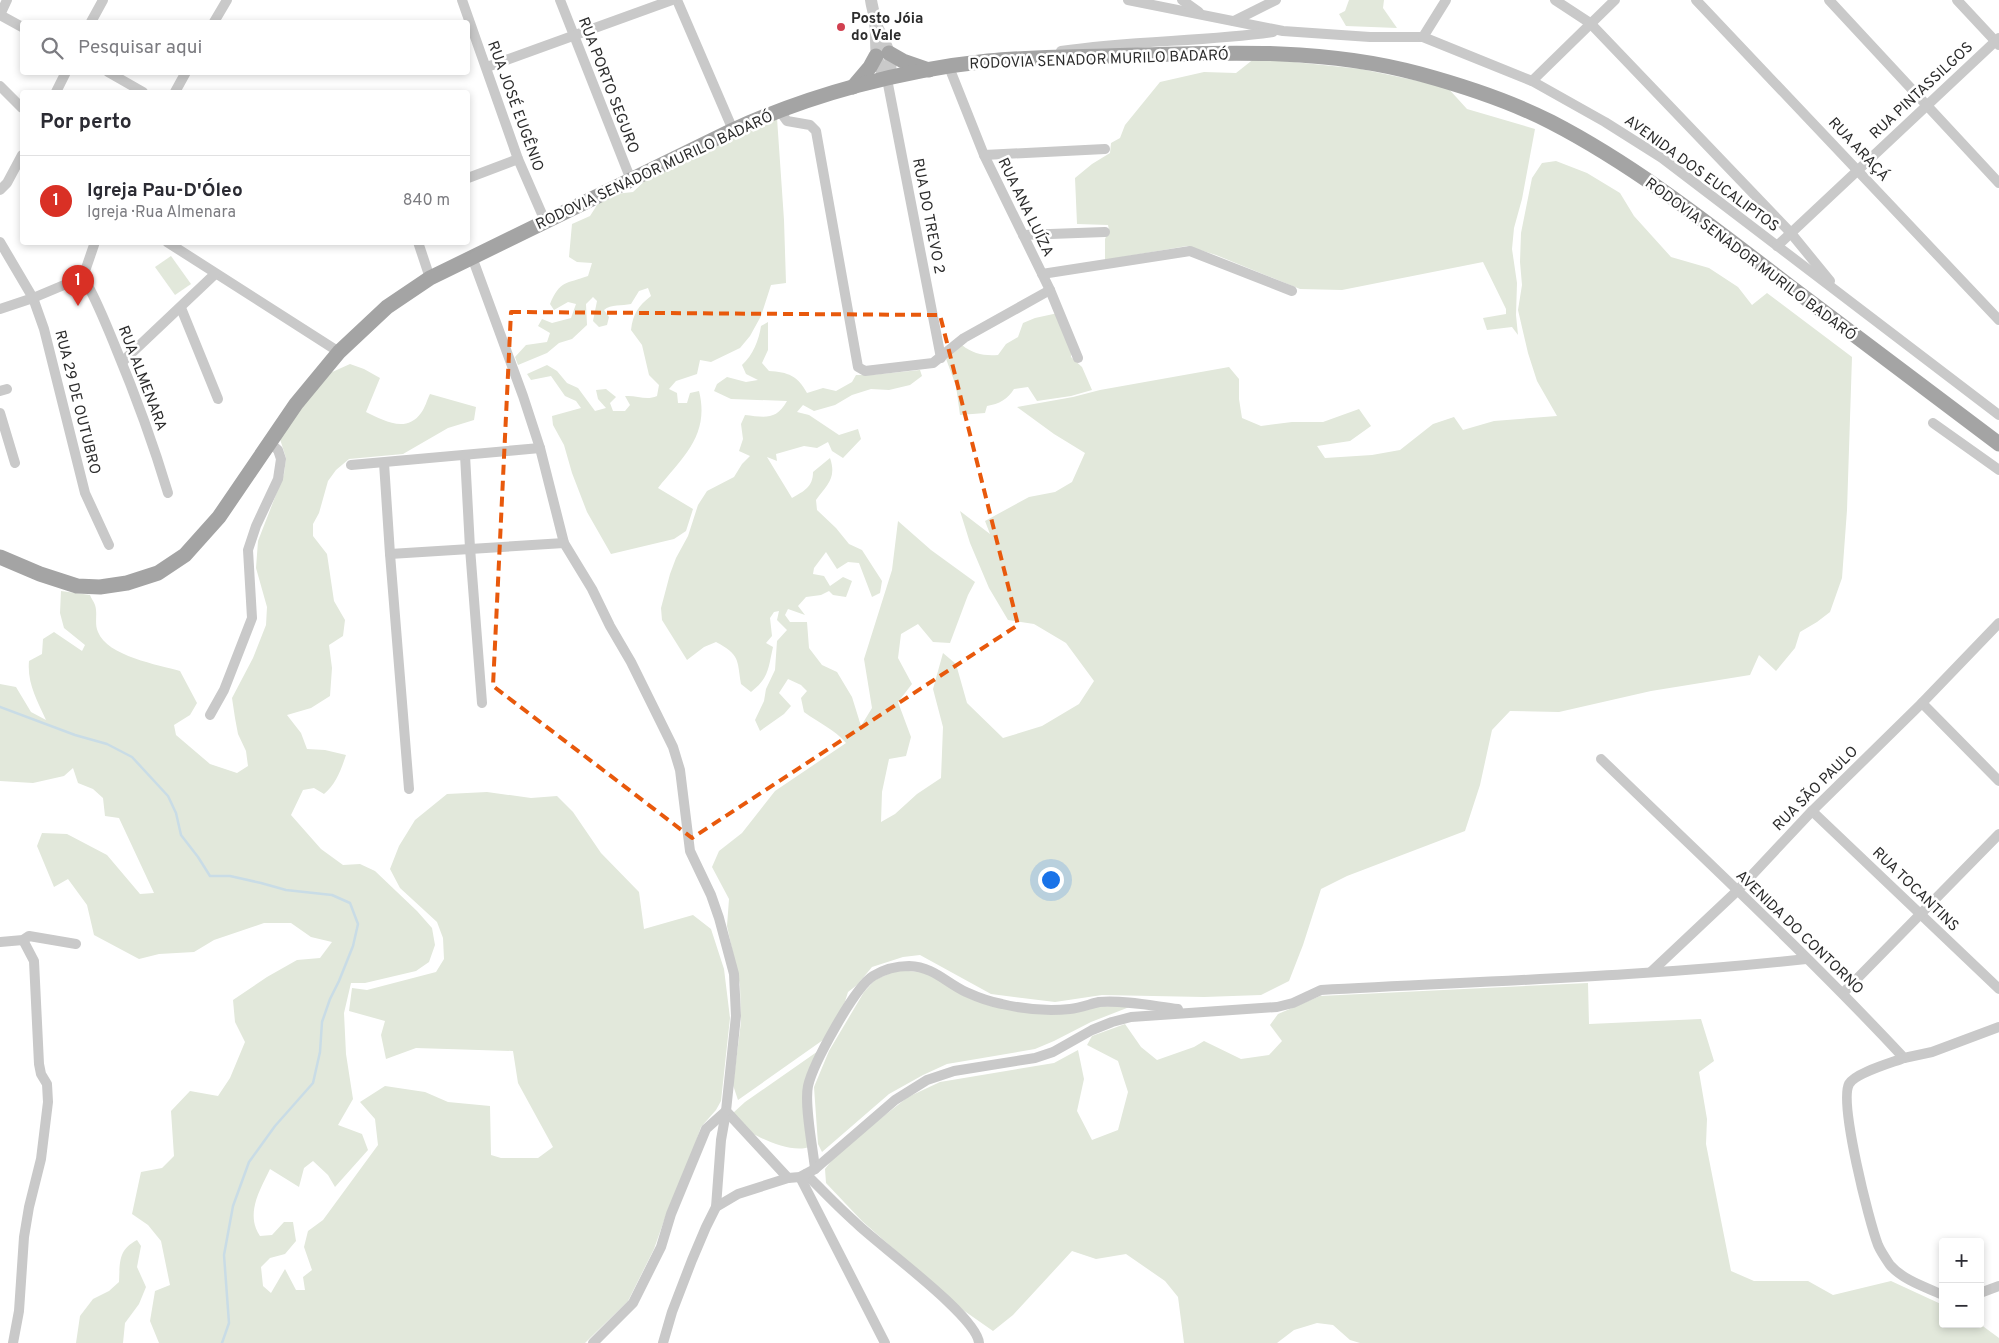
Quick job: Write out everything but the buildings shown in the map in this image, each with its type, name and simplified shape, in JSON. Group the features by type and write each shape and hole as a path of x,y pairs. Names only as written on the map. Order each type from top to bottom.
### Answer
{"main road":[{"name":"RODOVIA SENADOR MURILO BADARÓ","path":"0,557 49,578 77,586 100,587 127,583 158,574 185,555 220,517 296,404 339,352 388,307 430,278 733,130 779,110 853,87 887,79 989,61 1257,53 1354,60 1418,74 1488,96 1548,121 1586,142 1678,201 1999,444"},
{"path":"853,87 882,54 931,70"}],"street":[{"path":"7,0 0,15 20,26"},
{"path":"92,20 103,0"},
{"path":"215,20 227,0"},
{"name":"RUA JOSÉ EUGÊNIO","path":"462,0 469,20"},
{"name":"RUA PORTO SEGURO","path":"560,0 631,180"},
{"path":"487,67 672,0"},
{"path":"677,0 733,130"},
{"path":"871,0 882,54 892,67 887,79"},
{"name":"AVENIDA DOS EUCALIPTOS","path":"1128,0 1282,31 1370,38 1423,37 1532,81 1605,122 1662,158 1999,415"},
{"path":"1182,0 1202,14"},
{"path":"1234,21 1276,0"},
{"path":"1423,37 1446,0"},
{"path":"1555,0 1590,23 1790,232 1840,293"},
{"path":"1532,81 1616,0"},
{"name":"RUA ARAÇÁ","path":"1696,0 1999,320"},
{"path":"1829,0 1999,183"},
{"path":"1957,0 1998,41"},
{"name":"RUA JOSÉ EUGÊNIO","path":"470,21 518,159 545,221"},
{"path":"1034,59 1092,46 1247,36 1282,31"},
{"name":"RUA PINTASSILGOS","path":"1776,246 1998,41"},
{"name":"RUA ANA LUÍZA","path":"949,67 984,155 1050,290 1078,358"},
{"path":"57,90 64,75"},
{"path":"113,75 140,90"},
{"path":"176,90 184,75"},
{"name":"RUA DO TREVO 2","path":"887,79 941,358"},
{"path":"0,86 20,106"},
{"path":"779,110 787,121 810,124 816,131 858,368 865,371 924,365 941,358 964,338 1050,290"},
{"path":"984,155 1105,149"},
{"path":"0,190 7,183 20,159"},
{"path":"470,177 518,159"},
{"path":"1023,235 1105,232"},
{"name":"RUA 29 DE OUTUBRO","path":"0,242 33,298 46,338 85,493 109,545"},
{"path":"0,308 33,298 82,276 94,245"},
{"path":"172,245 339,352"},
{"path":"419,245 430,278"},
{"path":"1042,274 1184,251 1196,252 1292,291"},
{"path":"472,257 540,448 564,543 592,589 610,626 640,679 673,747 680,770 690,851 720,918 734,974 736,1016 721,1140 716,1207 692,1260 672,1312 663,1343"},
{"path":"122,362 215,274"},
{"name":"RUA ALMENARA","path":"82,276 92,292 122,362 156,452 168,493"},
{"path":"181,308 218,400"},
{"path":"0,413 15,463"},
{"path":"1932,423 1999,470"},
{"path":"210,715 224,690 252,618 248,550 256,526 278,479 281,459 278,450 270,443"},
{"path":"351,465 540,448"},
{"path":"465,455 482,703"},
{"path":"384,463 409,789"},
{"path":"390,554 564,543"},
{"name":"RUA SÃO PAULO","path":"1651,972 1737,891 1812,811 1922,703 1999,623"},
{"path":"1922,703 1999,781"},
{"name":"AVENIDA DO CONTORNO","path":"1601,759 1806,959 1844,993 1904,1058"},
{"name":"RUA TOCANTINS","path":"1812,811 1999,989"},
{"path":"1844,993 1999,834"},
{"path":"0,942 23,940 29,936 76,944"},
{"path":"13,1343 19,1311 20,1275 26,1222 41,1159 48,1102 47,1084 38,1064 34,962 23,940"},
{"path":"716,1207 738,1194 807,1173 895,1100 927,1080 954,1071 1035,1058 1053,1052 1092,1030 1131,1017 1285,1005 1321,990 1737,967 1806,959"},
{"path":"885,1343 807,1173 808,1087 817,1062 859,991 872,977 896,967 910,966 932,970 966,992 1002,1004 1034,1008 1070,1009 1100,1002 1143,1004 1198,1012"},
{"path":"1939,1293 1902,1276 1890,1265 1879,1247 1866,1204 1848,1112 1847,1093 1849,1084 1856,1077 1904,1058 1932,1052 1999,1028"},
{"path":"726,1111 788,1178"},
{"path":"593,1343 633,1303 661,1247 671,1214 706,1129 726,1111"},
{"path":"807,1173 856,1223 914,1271 966,1320 979,1339 979,1343"},
{"path":"1984,1292 1999,1286"}],"highlighted area":[{"path":"511,312 940,315 1018,625 692,838 493,686"}],"shaded area":[{"path":"1349,0 1384,0 1383,8 1397,28 1346,26 1339,14 1345,11"},
{"path":"1255,58 1361,69 1447,87 1467,109 1535,129 1522,199 1514,228 1512,249 1517,283 1516,315 1518,335 1512,327 1487,330 1483,318 1506,314 1506,309 1483,262 1342,290 1300,289 1216,255 1187,246 1105,260 1105,239 1109,230 1108,225 1077,224 1075,178 1092,164 1110,153 1111,143 1120,138 1125,125 1160,82 1204,72 1236,73"},
{"path":"777,118 786,283 771,285 761,316 750,336 740,348 711,362 700,360 697,374 676,381 669,389 677,393 678,403 687,403 690,393 699,391 701,407 701,420 692,444 658,488 693,509 686,531 674,539 611,554 587,512 572,473 564,445 553,425 552,416 581,408 576,401 565,396 551,376 531,380 527,374 547,365 557,371 567,383 578,388 595,411 606,408 598,399 596,390 606,389 616,397 610,403 613,411 625,411 630,405 625,396 649,398 657,396 659,385 649,375 642,345 631,330 637,311 651,296 648,288 639,291 631,304 613,306 604,310 609,317 607,325 599,327 593,321 597,301 593,297 586,304 587,325 572,339 559,343 547,353 518,365 515,357 526,345 547,342 550,333 538,326 542,319 552,323 571,318 576,304 568,302 554,310 550,304 557,291 564,284 588,276 592,263 577,262 569,257 572,224 590,216 599,202 615,194 633,192 650,176"},
{"path":"1556,161 1587,173 1620,193 1634,216 1671,257 1709,268 1738,287 1752,305 1767,293 1852,357 1847,510 1842,578 1830,612 1800,632 1795,648 1776,671 1759,655 1750,675 1651,691 1559,712 1510,711 1492,730 1480,785 1465,831 1347,876 1321,889 1289,981 1261,995 1204,997 1102,995 1055,1002 991,994 920,955 903,957 872,967 857,985 848,992 841,1014 823,1040 738,1100 733,1085 741,1022 740,985 727,926 729,899 712,867 719,851 742,833 775,791 846,743 831,730 804,712 801,698 807,691 801,685 788,679 779,693 791,706 784,714 760,731 755,720 775,670 777,641 787,630 777,620 779,611 774,612 770,618 772,636 766,643 773,647 769,667 765,677 751,692 741,684 738,663 733,654 716,642 704,647 687,660 662,620 661,608 670,574 688,536 698,505 707,491 734,477 742,464 750,456 739,451 743,439 741,424 745,415 764,417 774,415 787,401 731,399 714,391 717,384 727,377 746,382 758,380 746,374 742,365 755,347 761,326 768,322 768,350 762,363 769,371 782,372 792,376 804,387 807,393 823,388 836,391 852,382 856,375 920,370 922,376 910,385 889,390 871,389 852,395 835,405 814,411 803,405 797,412 809,415 839,435 858,429 861,439 843,458 832,451 828,442 817,448 804,446 776,454 777,461 767,457 792,498 810,485 813,472 830,458 832,476 816,500 817,510 849,544 862,550 882,581 880,593 872,597 859,563 848,562 837,569 826,552 814,568 813,574 824,576 830,586 843,577 852,581 846,597 833,595 829,591 821,595 806,597 798,606 805,615 788,609 785,615 790,622 807,622 809,648 822,665 837,672 852,697 861,726 872,708 864,659 892,570 898,521 931,550 975,582 968,595 950,643 933,642 918,624 901,634 898,658 912,684 898,702 911,737 906,756 889,759 882,792 881,822 895,814 917,794 941,778 943,727 933,689 943,653 956,664 967,703 1003,738 1042,726 1079,704 1094,681 1066,643 1034,624 1008,620 989,588 970,543 960,511 990,534 985,521 1029,497 1055,492 1072,482 1085,453 1054,434 1017,407 1229,367 1239,379 1239,399 1242,418 1261,426 1292,422 1323,422 1359,409 1371,426 1350,441 1317,446 1325,458 1372,455 1400,450 1433,424 1454,417 1463,430 1494,421 1557,416 1537,381 1518,310 1522,285 1520,262 1521,233 1532,178 1542,163"},
{"path":"171,256 191,284 175,295 155,267"},
{"path":"1058,313 1071,345 1071,357 1082,367 1092,390 1071,396 1037,401 1028,387 1014,389 1003,400 987,406 985,413 960,415 956,386 945,356 962,345 979,354 998,355 1006,344 1018,337 1023,323 1035,318"},
{"path":"350,364 380,378 366,412 387,421 401,424 415,419 422,411 430,394 476,407 474,420 448,428 403,454 349,459 336,470 328,481 319,513 313,524 313,536 327,554 334,601 345,620 343,636 329,645 332,668 330,696 311,708 287,715 301,733 307,749 325,750 346,755 332,786 324,794 314,788 303,790 291,815 321,849 343,865 360,864 375,871 432,928 435,945 429,962 416,971 365,983 351,983 344,1013 346,1054 353,1099 338,1125 362,1134 368,1150 335,1187 328,1175 313,1161 304,1168 299,1187 270,1169 256,1202 254,1219 256,1228 260,1236 272,1235 284,1222 293,1222 296,1241 285,1254 270,1258 261,1267 263,1286 271,1293 285,1269 296,1290 305,1290 303,1277 312,1270 304,1247 308,1231 323,1220 378,1145 375,1119 360,1102 385,1086 425,1092 448,1102 490,1106 491,1155 501,1158 538,1158 553,1147 518,1083 513,1051 416,1048 386,1059 381,1035 385,1021 349,1011 352,988 367,990 436,972 444,959 443,938 437,922 400,888 390,869 399,846 415,820 447,794 487,792 531,798 557,796 573,812 601,853 639,892 644,929 693,915 711,929 724,969 730,1018 721,1101 716,1110 701,1127 654,1249 628,1301 585,1343 159,1343 150,1321 155,1291 170,1285 161,1241 148,1225 132,1214 141,1172 162,1168 174,1156 171,1111 190,1091 218,1096 230,1078 245,1042 235,1022 233,1000 297,960 320,958 332,942 311,937 291,923 264,923 214,940 194,952 159,954 139,959 94,935 87,905 68,879 54,887 37,846 42,833 67,834 107,855 140,894 154,893 119,818 105,816 103,798 93,789 78,783 73,768 64,776 33,783 0,781 0,684 16,687 31,712 46,720 31,684 29,661 42,654 43,639 54,632 82,651 85,645 64,628 60,613 61,591 90,595 96,608 98,632 103,640 112,647 134,658 180,671 197,703 190,715 174,725 176,735 210,764 237,773 248,766 246,751 238,734 232,698 253,658 266,625 267,607 256,568 258,541 284,474 286,458 280,439 300,410 330,373"},
{"path":"897,970 931,973 1003,1008 1132,1006 1091,1022 1035,1049 947,1064 923,1075 889,1094 822,1152 818,1144 814,1087 829,1051 864,992 875,980"},
{"path":"1588,983 1589,1024 1701,1019 1714,1061 1699,1072 1707,1119 1706,1144 1731,1271 1754,1281 1808,1281 1833,1295 1891,1281 1939,1303 1939,1328 1984,1327 1999,1338 1999,1343 1360,1343 1350,1340 1333,1325 1317,1323 1294,1330 1277,1343 1184,1343 1178,1297 1165,1281 1126,1254 1096,1259 1072,1251 1013,1315 993,1331 963,1310 862,1221 826,1183 825,1169 839,1151 908,1097 940,1082 1054,1063 1078,1050 1084,1079 1077,1111 1092,1140 1118,1130 1128,1092 1118,1061 1087,1045 1092,1036 1125,1024 1141,1047 1157,1060 1194,1047 1204,1041 1241,1059 1269,1055 1282,1041 1270,1025 1278,1014 1320,996"},
{"path":"821,1049 810,1072 811,1146 795,1148 775,1144 748,1131 741,1125 733,1113 745,1102"},
{"path":"137,1240 141,1246 137,1267 146,1287 139,1304 125,1323 123,1343 76,1343 80,1316 93,1299 109,1291 119,1282 120,1263 123,1252"}],"waterway":[{"path":"0,707 75,735 107,744 132,757 168,796 176,813 181,835 210,876 230,876 286,890 332,895 350,903 358,924 353,946 322,1022 320,1052 313,1083 275,1126 249,1162 233,1206 224,1255 229,1323 222,1343"}],"place":[{"name":"Posto Jóia do Vale","path":"841,27"},
{"name":"Igreja Pau-D'Óleo","path":"78,306"}]}
